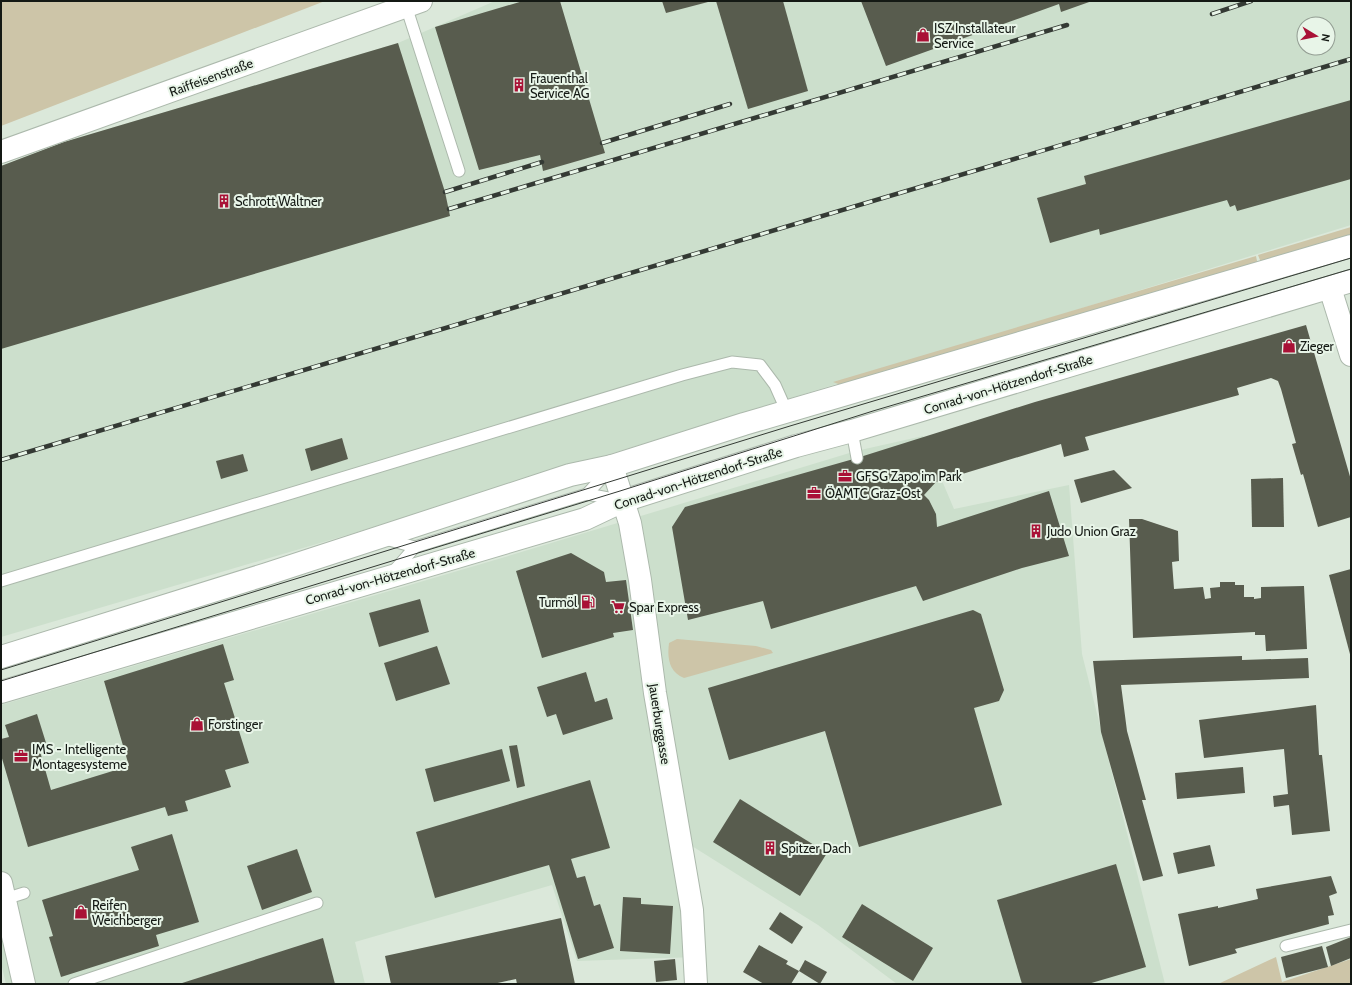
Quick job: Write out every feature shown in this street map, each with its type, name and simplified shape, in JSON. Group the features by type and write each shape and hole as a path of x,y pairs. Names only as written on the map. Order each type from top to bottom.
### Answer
{"main road":[{"name":"Raiffeisenstraße","path":"1,152 414,4"},
{"path":"1,656 570,475 612,466 787,412 1351,246"},
{"name":"Conrad-von-Hötzendorf-Straße","path":"1,692 585,519 623,501 789,448 852,431 1351,281"},
{"path":"1330,288 1351,355"},
{"name":"Jauerburggasse","path":"612,466 630,523 639,573 655,693 692,910 697,984"},
{"path":"10,891 24,984"}],"lane":[{"path":"414,4 459,171"},
{"path":"1,581 682,375 732,362 760,365 775,385 787,412"},
{"path":"852,431 857,458"},
{"path":"587,494 612,466"},
{"path":"387,577 415,548 587,494 623,501"},
{"path":"379,537 415,548"},
{"path":"74,984 317,903"},
{"path":"1286,946 1351,930"}],"shaded area":[{"path":"1,1 325,1 1,126"},
{"path":"495,1 1351,1 1351,225 354,533 1,637 1,166 64,142 398,43"},
{"path":"1351,227 1351,239 1262,265 1258,255"},
{"path":"1256,256 1258,266 841,385 833,382"},
{"path":"923,436 954,509 1069,485 1082,654 1165,984 897,984 818,925 684,841 696,957 577,961 552,885 355,942 365,984 6,984 1,963 1,705 505,557 856,451"},
{"path":"677,639 756,646 771,650 773,653 684,678 672,668 668,654 669,643"},
{"path":"1276,957 1282,982 1351,959 1351,984 1218,984"}],"building":[{"name":"Frauenthal Service AG","path":"523,1 560,1 605,153 543,171 540,155 479,170 435,27"},
{"path":"662,1 708,1 708,2 666,13"},
{"path":"716,1 783,1 808,91 748,109"},
{"name":"ISZ Installateur Service","path":"861,1 1092,1 1061,12 1059,4 886,66"},
{"name":"Schrott Waltner","path":"398,43 445,192 450,216 1,349 1,166 64,142"},
{"path":"1351,100 1351,179 1237,211 1235,205 1230,207 1227,200 1100,235 1099,229 1050,243 1037,198 1086,184 1084,176"},
{"path":"1306,325 1351,480 1351,517 1318,527 1303,474 1301,475 1292,444 1296,443 1281,389 1278,381 1271,378 1237,388 1239,395 1085,437 1089,450 1064,457 1061,444 936,482 924,495 929,500 936,514 937,527 1049,491 1069,556 1022,568 923,601 916,586 771,629 763,601 688,620 672,527 685,507 857,458 1035,402"},
{"path":"342,438 348,459 311,471 305,449"},
{"path":"243,454 248,471 221,479 216,461"},
{"path":"1114,470 1132,488 1081,503 1074,480"},
{"path":"1283,478 1284,527 1252,527 1251,479"},
{"path":"1129,519 1142,519 1178,531 1179,561 1172,562 1174,589 1203,587 1205,599 1211,598 1210,588 1220,587 1220,582 1235,582 1235,585 1244,585 1244,597 1254,597 1254,599 1261,598 1261,587 1304,586 1307,649 1266,651 1265,635 1255,635 1255,632 1133,638"},
{"path":"571,553 604,572 606,582 626,580 633,630 613,633 614,637 542,658 516,571"},
{"path":"1351,569 1351,658 1329,575"},
{"path":"420,599 429,632 379,647 369,613"},
{"path":"973,610 981,614 1004,690 999,701 974,708 1002,805 859,847 825,731 729,760 708,688"},
{"path":"223,644 234,680 224,683 249,763 225,770 231,787 185,801 188,811 168,816 165,807 28,847 1,755 1,739 9,737 5,725 37,714 47,746 39,748 51,790 129,766 104,681"},
{"path":"437,646 450,684 396,701 384,663"},
{"path":"1242,656 1242,660 1308,658 1309,678 1121,685 1127,731 1146,800 1142,800 1163,876 1143,881 1101,732 1093,661"},
{"path":"586,672 595,702 607,698 613,719 563,735 556,714 547,717 537,687"},
{"path":"1316,705 1319,755 1322,755 1330,831 1292,835 1289,805 1274,807 1273,796 1288,794 1284,749 1204,758 1199,720"},
{"path":"517,745 525,786 517,788 509,746"},
{"path":"502,749 510,781 434,802 425,769"},
{"path":"1243,767 1245,793 1177,799 1175,773"},
{"path":"590,780 610,848 571,859 577,878 585,876 594,906 600,904 614,948 578,959 549,865 435,898 416,832"},
{"name":"Spitzer Dach","path":"740,799 827,853 800,896 713,842"},
{"path":"172,834 199,922 156,935 159,946 61,977 49,937 53,936 42,900 139,870 131,847"},
{"path":"1210,845 1215,866 1178,874 1173,853"},
{"path":"297,849 312,892 262,910 247,866"},
{"path":"1116,864 1146,967 1088,984 1022,984 997,900"},
{"path":"1331,876 1337,893 1329,896 1334,915 1328,916 1329,924 1235,949 1237,953 1189,966 1178,914 1218,906 1218,908 1258,899 1256,889"},
{"path":"623,897 641,898 641,904 673,906 670,954 620,951"},
{"path":"862,904 933,948 913,981 842,937"},
{"path":"780,912 803,927 792,944 769,929"},
{"path":"561,918 575,984 517,984 516,979 493,984 391,984 385,956"},
{"path":"1351,937 1351,958 1331,966 1326,947"},
{"path":"323,938 335,984 179,984"},
{"path":"759,945 788,961 786,964 799,971 791,984 764,984 743,972"},
{"path":"1322,946 1328,967 1286,978 1281,957"},
{"path":"675,959 677,980 656,982 654,961"},
{"path":"805,960 827,972 820,984 799,971"}],"tram line":[{"path":"1,670 790,426 1351,258"},
{"path":"1,681 620,491 873,411 1351,269"}],"railway":[{"path":"1212,14 1251,1"},
{"path":"449,209 1067,25"},
{"path":"1,460 1351,59"},
{"path":"602,143 730,104"},
{"path":"445,192 542,162"}],"place":[{"name":"ISZ Installateur Service","path":"923,35"},
{"name":"Frauenthal Service AG","path":"519,85"},
{"name":"Schrott Waltner","path":"224,201"},
{"name":"Zieger","path":"1289,346"},
{"name":"GFSG Zapo im Park","path":"845,476"},
{"name":"ÖAMTC Graz-Ost","path":"814,493"},
{"name":"Judo Union Graz","path":"1036,531"},
{"name":"Turmöl","path":"588,602"},
{"name":"Spar Express","path":"618,607"},
{"name":"Forstinger","path":"197,724"},
{"name":"IMS - Intelligente Montagesysteme","path":"21,756"},
{"name":"Spitzer Dach","path":"770,848"},
{"name":"Reifen Weichberger","path":"81,912"}]}
